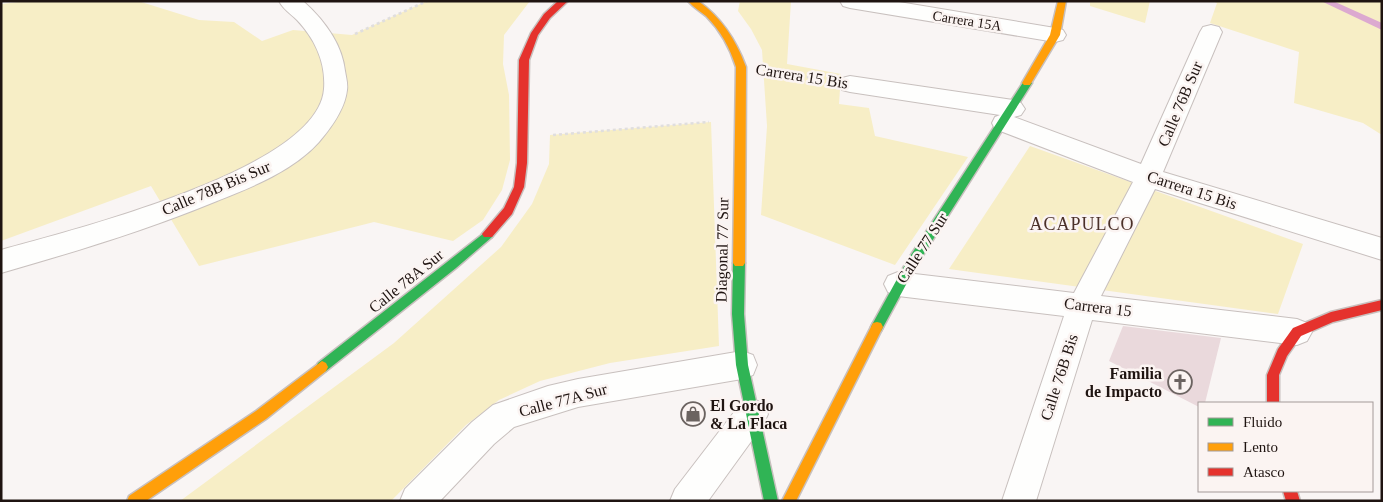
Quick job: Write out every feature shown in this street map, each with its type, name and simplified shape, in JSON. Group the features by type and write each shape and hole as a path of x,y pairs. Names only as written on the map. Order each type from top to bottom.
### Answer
{"street":[{"path":"288,1 310,21 327,47"},
{"name":"Calle 78A Sur","path":"134,501 261,416 420,292 489,232 508,211 519,187 524,137 524,60 534,35 547,16 564,1"},
{"name":"Carrera 15A","path":"850,1 1054,35"},
{"name":"Calle 77 Sur","path":"789,501 898,284 1008,116 1054,35 1062,1"},
{"name":"Diagonal 77 Sur","path":"700,3 724,29 731,41 740,67 738,314 742,365 772,501"},
{"name":"Calle 76B Sur","path":"1148,177 1211,32"},
{"name":"Calle 78B Bis Sur","path":"1,262 92,236 150,216 259,173 280,161 313,133 333,103 337,88 337,75 327,47"},
{"name":"Carrera 15 Bis","path":"850,84 1008,116 1148,177 1382,249"},
{"name":"Calle 76B Bis","path":"1019,501 1082,304 1148,177"},
{"name":"Carrera 15","path":"898,284 1082,304 1297,332"},
{"path":"1273,402 1273,375 1282,353 1297,332 1331,318 1382,305"},
{"name":"Calle 77A Sur","path":"417,501 483,433 504,416 578,393 742,365"},
{"path":"687,501 752,414"}],"path":[{"path":"327,47 427,1"},
{"name":"Carrera 15 Bis","path":"740,67 850,84"},
{"path":"524,137 740,120"}],"shaded area":[{"path":"27,1 138,1 199,20 234,22 262,41 293,30 352,35 427,1 530,1 504,35 503,64 509,95 510,160 502,190 483,220 453,241 374,222 199,266 151,186 1,241 1,4"},
{"path":"740,1 791,1 787,64 841,74 839,104 869,108 875,136 968,157 895,265 761,215 767,126 762,50 751,29 738,11"},
{"path":"1090,1 1150,1 1145,23 1090,6"},
{"path":"1212,1 1382,1 1382,135 1363,123 1294,103 1299,52 1210,23 1217,3"},
{"path":"711,122 719,346 610,363 540,381 499,400 466,425 391,501 180,501 394,343 501,247 532,204 549,164 550,135"},
{"path":"1030,146 1303,244 1278,314 949,269"}],"building":[{"name":"Familia de Impacto","path":"1123,326 1221,338 1205,402 1198,402 1198,406 1109,361"}],"waterway":[{"path":"1325,1 1382,27"}],"traffic: fast":[{"path":"877,327 911,264 1027,83"},
{"path":"322,367 452,265 488,234"},
{"path":"739,263 738,314 742,365 771,501"}],"traffic: slow":[{"path":"692,1 709,14 722,29 733,47 741,67 739,263"},
{"path":"1027,83 1055,35 1062,1"},
{"path":"789,501 877,327"},
{"path":"134,501 261,415 322,367"}],"traffic: jam":[{"path":"488,234 508,211 519,187 522,163 524,60 534,35 547,16 564,1"},
{"path":"1273,402 1273,375 1282,353 1297,332 1331,317 1382,305"},
{"path":"1290,492 1293,501"}],"place":[{"name":"Familia de Impacto","path":"1180,382"},
{"name":"El Gordo & La Flaca","path":"693,414"}],"district":[{"name":"ACAPULCO","path":"1082,224"}]}
